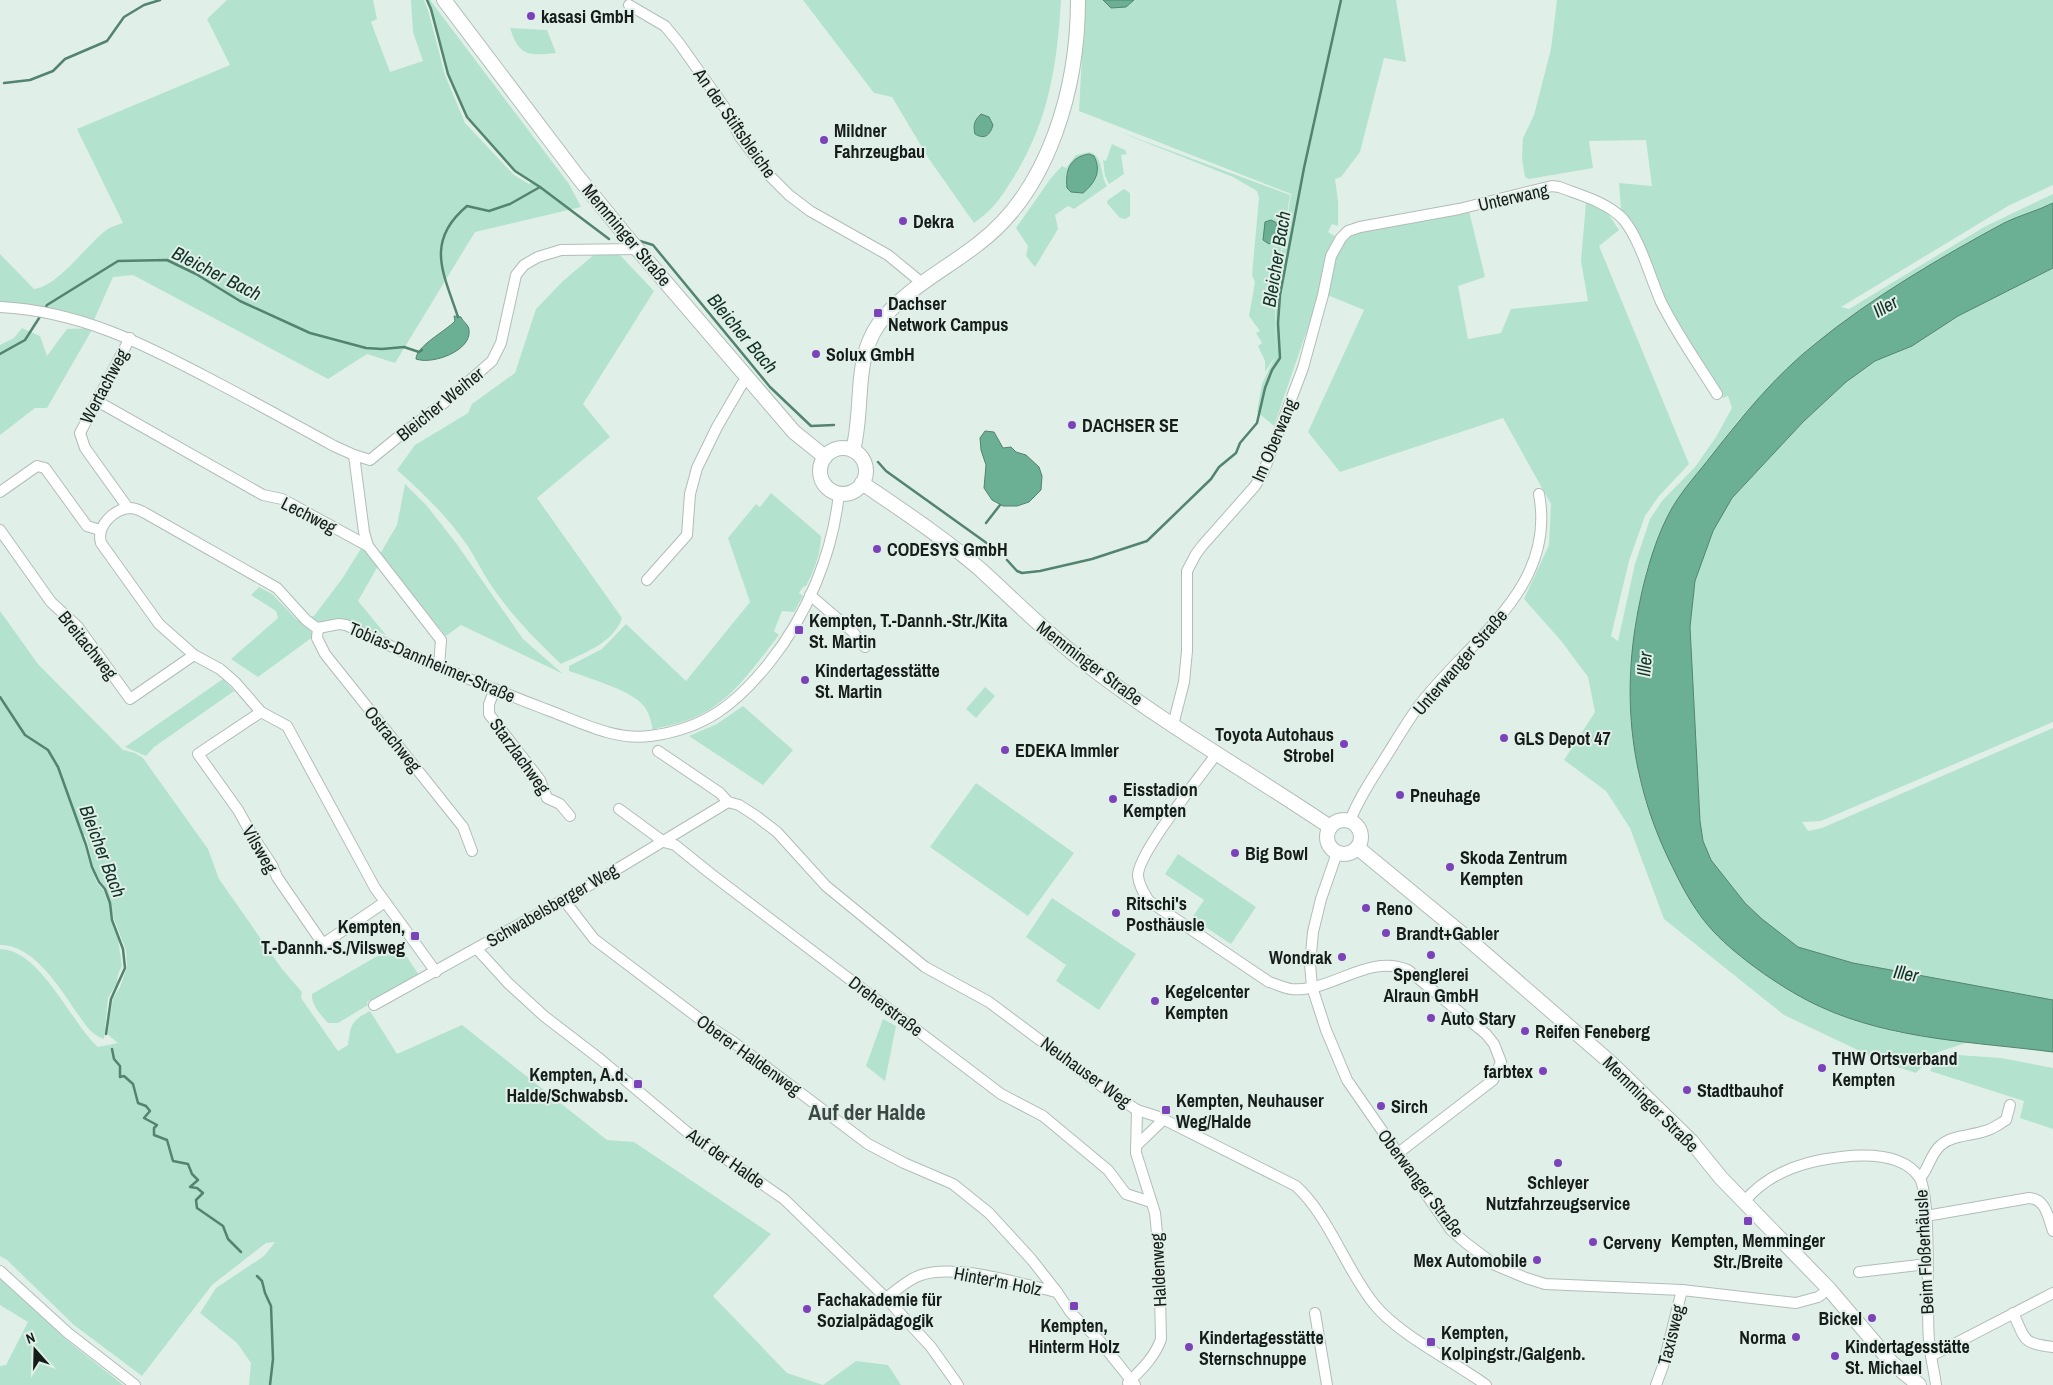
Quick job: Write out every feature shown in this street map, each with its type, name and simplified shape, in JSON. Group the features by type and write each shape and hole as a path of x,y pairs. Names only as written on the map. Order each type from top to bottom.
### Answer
{"main road":[{"name":"Memminger Straße","path":"444,0 578,177 637,249 794,432 825,457"},
{"path":"853,450 859,412 864,356 878,326 895,306 922,283 980,243 998,228 1024,196 1036,175 1062,116 1075,58 1078,0"},
{"path":"838,449 853,450 859,454 866,468 862,483 852,492 839,493 832,490 822,479 821,464 825,457 838,449"},
{"name":"Memminger Straße","path":"862,483 949,544 1056,640 1097,673 1330,827"},
{"path":"1341,820 1350,821 1357,826 1361,833 1358,848 1348,854 1337,853 1331,848 1327,834 1330,827 1341,820"},
{"name":"Memminger Straße","path":"1358,848 1467,938 1611,1063 1691,1140 1721,1178 1830,1289 1892,1362 1919,1385"}],"street":[{"name":"An der Stiftsbleiche","path":"629,5 665,26 724,108 740,137 770,176 789,195 810,211 888,255 922,283"},
{"name":"Unterwang","path":"1348,231 1360,227 1459,209 1552,186 1605,205 1622,218 1633,232 1663,305 1695,361 1718,394"},
{"name":"Im Oberwang","path":"1173,724 1184,682 1188,651 1188,571 1196,554 1255,486 1263,473 1303,368 1324,295 1331,256 1341,238 1348,231"},
{"name":"Bleicher Weiher","path":"354,456 370,460 444,403 492,361 501,343 516,275 524,265 538,257 561,250 637,249"},
{"path":"0,307 43,311 93,324 130,338 177,361 354,456 364,532 368,546"},
{"name":"Wertachweg","path":"128,508 80,440 80,433 130,338"},
{"path":"647,580 687,535 690,494 697,468 717,427 747,378"},
{"name":"Lechweg","path":"97,401 263,495 282,498 368,546 441,640 438,666"},
{"path":"0,492 37,466 41,466 45,468 87,526 100,530"},
{"name":"Tobias-Dannheimer-Straße","path":"318,628 339,624 346,625 438,666 613,735 649,737 680,730 718,713 738,698 756,679 788,637 810,595 833,529 839,493"},
{"name":"Unterwanger Straße","path":"1350,821 1366,788 1419,706 1494,623 1522,588 1542,530 1542,511 1539,494"},
{"path":"318,628 306,620 282,593 267,582 145,513 128,508 108,519 100,530 101,543 159,624 194,655 220,669 235,682 261,712 287,726 375,888 436,972"},
{"name":"Breitachweg","path":"0,530 51,602 78,627 130,699 194,655"},
{"path":"810,595 853,632 865,647"},
{"name":"Ostrachweg","path":"318,628 317,638 324,654 463,827 472,851"},
{"name":"Starzlachweg","path":"495,689 489,704 489,714 540,780 547,798 560,804 570,816"},
{"name":"Vilsweg","path":"261,712 198,754 238,810 272,865 276,877 323,944 385,902"},
{"path":"658,750 720,793 728,802"},
{"path":"1216,753 1144,855 1138,876 1141,888 1149,901 1269,982 1290,989 1312,987 1373,967 1399,966 1408,970 1486,1034 1494,1044 1501,1062 1493,1080 1397,1154"},
{"name":"Schwabelsberger Weg","path":"374,1005 564,900 664,842 728,802"},
{"name":"Neuhauser Weg","path":"728,802 750,812 777,832 826,886 907,954 936,975 989,1002 1104,1088 1137,1110 1163,1120 1296,1186 1308,1196 1316,1208 1346,1264 1376,1306 1394,1325 1486,1385"},
{"name":"Dreherstraße","path":"618,809 664,842 676,845 711,874 1001,1094 1043,1116 1108,1170 1126,1194 1151,1202"},
{"name":"Oberwanger Straße","path":"1337,853 1321,899 1314,932 1310,964 1312,987 1326,1030 1347,1080 1451,1230 1466,1243 1505,1270 1526,1278 1559,1286 1682,1290 1796,1303 1818,1297 1830,1289"},
{"name":"Oberer Haldenweg","path":"564,900 587,931 604,947 868,1144 904,1163 953,1184 989,1212 1032,1260 1056,1292"},
{"name":"Auf der Halde","path":"477,948 508,984 544,1016 600,1059 687,1132 784,1199 886,1298 931,1347 958,1385"},
{"name":"Beim Floßerhäusle","path":"1920,1178 1924,1174 1934,1152 1941,1145 1950,1140 1986,1131 1996,1126 2006,1120 2010,1105"},
{"name":"Haldenweg","path":"1130,1383 1151,1360 1158,1350 1161,1339 1159,1253 1155,1212 1136,1153 1137,1110"},
{"path":"1136,1146 1163,1120"},
{"name":"Beim Floßerhäusle","path":"1744,1202 1752,1193 1780,1172 1820,1159 1854,1155 1878,1156 1895,1160 1911,1169 1920,1178 1924,1189 1928,1341 1936,1385"},
{"path":"1926,1216 2037,1198 2045,1206 2053,1231"},
{"path":"1859,1272 1927,1264"},
{"path":"0,1271 68,1333 135,1385"},
{"name":"Hinter'm Holz","path":"886,1298 912,1279 934,1271 972,1274 1056,1292 1071,1313 1098,1340 1130,1383"},
{"name":"Taxisweg","path":"1660,1383 1682,1290"},
{"path":"1931,1356 2053,1293"},
{"path":"1315,1313 1327,1385"},
{"path":"2013,1313 2027,1342 2033,1345 2053,1347"}],"shaded area":[{"path":"227,0 373,0 377,19 371,22 390,72 423,61 413,32 411,0 424,0 445,75 465,123 514,175 529,184 532,182 516,171 469,121 448,74 427,0 430,0 569,184 581,207 475,232 395,363 367,354 328,379 133,275 113,277 94,320 47,308 24,305 0,305 0,254 34,289 43,287 62,274 105,231 123,223 77,129 230,65 207,19"},
{"path":"803,0 1061,0 1057,49 1042,118 1023,161 1002,195 986,214 974,223 929,159 892,97 874,93"},
{"path":"1085,0 1396,0 1406,62 1384,58 1360,152 1341,177 1335,179 1338,201 1338,226 1332,224 1328,232 1335,236 1328,250 1334,256 1348,235 1362,230 1469,211 1485,277 1458,286 1468,339 1501,333 1511,309 1588,301 1581,261 1586,203 1607,212 1619,230 1599,246 1689,464 1659,496 1645,516 1629,561 1611,636 1618,641 1635,564 1650,519 1662,501 1695,467 1716,437 1732,408 1728,396 1723,398 1661,297 1632,222 1621,209 1619,183 1652,186 1646,140 1589,141 1593,168 1529,179 1525,177 1522,159 1523,138 1534,115 1551,49 1557,0 2053,0 2053,185 2008,206 1841,307 1849,309 1984,227 2053,194 2053,203 2040,210 2008,221 1925,268 1858,312 1814,344 1772,384 1736,423 1672,508 1647,568 1635,624 1630,675 1638,774 1646,803 1666,854 1712,930 1737,952 1773,978 1819,1006 1896,1032 1969,1042 1935,1053 1916,1073 1885,1063 1784,1015 1664,919 1630,828 1606,791 1564,760 1595,712 1588,677 1562,642 1524,599 1549,545 1551,504 1503,418 1340,472 1308,432 1364,310 1320,292 1274,426 1257,412 1262,384 1275,357 1265,372 1265,361 1258,346 1262,343 1256,333 1260,331 1249,316 1255,282 1252,275 1259,198 1257,191 1233,177 1117,131 1290,195 1275,291 1275,355 1276,291 1291,194 1079,111"},
{"path":"510,28 547,30 556,53 532,54 526,52 517,44"},
{"path":"1112,144 1125,150 1127,154 1121,155 1124,174 1109,184 1105,176 1103,160 1106,161"},
{"path":"1090,152 1100,162 1107,186 1074,209 1068,206 1055,215 1058,229 1035,267 1026,256 1028,246 1016,228 1051,178 1062,166 1066,168 1076,155"},
{"path":"1124,189 1130,193 1130,216 1125,219 1120,218 1107,203 1108,200"},
{"path":"617,252 654,291 583,404 610,437 537,498 622,618 618,627 605,641 561,664 526,629 502,601 487,580 467,545 451,524 397,470 415,445 468,413 472,404 515,373 536,309 563,281 596,253"},
{"path":"2053,268 2053,722 1821,821 1802,822 1808,831 1822,828 2053,728 2053,1000 1853,963 1798,947 1745,903 1711,860 1703,841 1700,821 1690,627 1695,581 1713,531 1732,498 1803,422 1846,382 1875,361 1912,346 1958,316"},
{"path":"22,328 40,336 47,356 67,329 93,328 47,408 35,408 0,435 0,345 14,338"},
{"path":"405,484 427,506 456,543 523,639 563,674 461,625 446,636 380,554 397,525"},
{"path":"771,493 821,536 820,549 809,580 799,593 803,596 794,612 782,611 774,631 779,635 753,668 728,695 714,707 698,716 653,731 646,709 635,698 607,684 569,671 569,666 602,649 626,624 686,681 750,602 728,538 756,504 760,507"},
{"path":"362,547 378,566 358,601 386,635 345,619 330,620 310,639 258,677 231,659 278,618 276,611 251,595 259,587 272,594 297,620 314,616 342,579"},
{"path":"0,611 38,664 123,750 135,753 143,758 208,849 219,879 282,969 302,992 301,998 338,1051 348,1045 351,1028 355,1021 370,1011 397,1054 462,1025 607,1140 634,1142 771,1234 713,1296 787,1373 823,1385 249,1385 251,1363 237,1343 200,1313 216,1288 264,1256 275,1242 266,1243 212,1285 142,1376 74,1325 7,1260 0,1256 0,949 15,952 28,961 41,974 98,1047 118,1043 107,1034 113,998 120,987 127,967 126,950 114,919 107,889 100,881 93,866 86,836 81,833 97,883 104,890 109,902 111,921 118,939 122,966 118,974 117,983 108,998 104,1039 95,1035 89,1029 54,980 34,959 12,947 0,945"},
{"path":"223,679 234,691 154,747 146,756 125,747"},
{"path":"985,687 995,696 976,718 966,709"},
{"path":"743,706 793,750 763,785 689,736 717,724"},
{"path":"976,783 1074,853 1028,916 930,847"},
{"path":"1178,854 1256,907 1231,944 1192,918 1204,900 1165,874"},
{"path":"1052,898 1136,954 1099,1010 1056,981 1066,965 1026,937"},
{"path":"398,944 419,975 382,998 377,997 367,1002 368,1005 338,1023 328,1023 315,1006 312,994"},
{"path":"883,1019 896,1026 885,1081 866,1066"},
{"path":"1958,1055 2001,1058 2053,1068 2053,1129 2020,1118 2024,1101 1930,1071 1935,1062"},
{"path":"0,1277 31,1304 64,1338 123,1385 0,1385 0,1366 6,1365 28,1322 0,1305"},
{"path":"856,1361 888,1365 901,1385 823,1385"}],"water":[{"path":"1103,0 1134,0 1126,7 1111,8"},
{"path":"981,114 989,117 993,125 989,134 982,137 975,134 974,131 975,123"},
{"path":"1089,154 1094,156 1096,161 1097,172 1094,181 1083,193 1071,192 1067,188 1067,176 1070,165 1077,158"},
{"name":"Iller","path":"2053,203 2053,268 1958,316 1912,346 1875,361 1846,382 1803,422 1732,498 1713,531 1695,581 1690,627 1700,821 1703,841 1711,860 1745,903 1798,947 1853,963 2053,1000 2053,1052 1935,1038 1877,1027 1848,1018 1793,993 1764,974 1736,952 1713,931 1696,910 1659,838 1647,805 1639,772 1633,739 1630,705 1634,636 1640,601 1657,541 1672,508 1681,494 1748,410 1773,382 1801,356 1859,310 1931,264 2004,223"},
{"path":"1271,220 1277,223 1275,240 1269,244 1263,240 1265,222"},
{"path":"454,316 461,317 469,328 468,338 464,344 450,355 441,358 431,360 416,359 417,354 426,344 455,321"},
{"path":"985,431 994,432 1003,448 1011,447 1016,452 1026,455 1039,467 1042,476 1041,490 1029,502 1017,506 1003,506 992,500 984,488 986,465 981,450 980,438"}],"waterway":[{"path":"4,83 30,80 53,71 65,59 107,41 124,17 144,5 160,0"},
{"path":"427,0 448,74 467,117 515,171 540,187"},
{"name":"Bleicher Bach","path":"1007,560 1017,571 1022,573 1040,571 1092,559 1147,541 1211,479 1219,467 1236,453 1240,443 1257,423 1265,388 1272,370 1280,358 1278,323 1280,295 1304,168 1341,0"},
{"name":"Bleicher Bach","path":"458,317 443,272 442,246 445,232 454,219 467,206 489,211 510,204 540,187 609,239"},
{"name":"Bleicher Bach","path":"640,241 653,245 770,387 811,426 834,425"},
{"name":"Bleicher Bach","path":"44,310 47,305 118,261 167,260 196,274 240,301 310,333 366,348 404,347 419,352 422,350"},
{"name":"Bleicher Bach","path":"0,354 25,340 41,315"},
{"name":"Bleicher Bach","path":"878,462 886,471 988,544"},
{"path":"986,523 1000,505"},
{"name":"Bleicher Bach","path":"0,697 25,735 48,750 58,767 92,867 99,882 105,889 110,903 112,920 123,949 125,968 111,999 106,1034"},
{"name":"Bleicher Bach","path":"112,1049 114,1059 120,1066 120,1077 124,1076 133,1084 138,1103 146,1106 150,1111 144,1118 157,1125 154,1128 154,1135 167,1140 173,1161 188,1164 192,1174 198,1180 190,1187 197,1188 203,1193 196,1200 197,1208 223,1226 228,1239 241,1252"},
{"name":"Bleicher Bach","path":"257,1276 262,1281 271,1306 273,1359 270,1385"}],"place":[{"name":"kasasi GmbH","path":"531,16"},
{"name":"Mildner Fahrzeugbau","path":"824,140"},
{"name":"Dekra","path":"903,221"},
{"name":"Dachser Network Campus","path":"878,313"},
{"name":"Solux GmbH","path":"816,354"},
{"name":"DACHSER SE","path":"1072,425"},
{"name":"CODESYS GmbH","path":"877,549"},
{"name":"Kempten, T.-Dannh.-Str./Kita St. Martin","path":"799,630"},
{"name":"Kindertagesstätte St. Martin","path":"805,680"},
{"name":"GLS Depot 47","path":"1504,738"},
{"name":"Toyota Autohaus Strobel","path":"1344,744"},
{"name":"EDEKA Immler","path":"1005,750"},
{"name":"Pneuhage","path":"1400,795"},
{"name":"Eisstadion Kempten","path":"1113,799"},
{"name":"Big Bowl","path":"1235,853"},
{"name":"Skoda Zentrum Kempten","path":"1450,867"},
{"name":"Reno","path":"1366,908"},
{"name":"Ritschi's Posthäusle","path":"1116,913"},
{"name":"Brandt+Gabler","path":"1386,933"},
{"name":"Kempten, T.-Dannh.-S./Vilsweg","path":"415,936"},
{"name":"Spenglerei Alraun GmbH","path":"1431,955"},
{"name":"Wondrak","path":"1342,957"},
{"name":"Kegelcenter Kempten","path":"1155,1001"},
{"name":"Auto Stary","path":"1431,1018"},
{"name":"Reifen Feneberg","path":"1525,1031"},
{"name":"THW Ortsverband Kempten","path":"1822,1068"},
{"name":"farbtex","path":"1543,1071"},
{"name":"Kempten, A.d. Halde/Schwabsb.","path":"638,1084"},
{"name":"Stadtbauhof","path":"1687,1090"},
{"name":"Sirch","path":"1381,1106"},
{"name":"Kempten, Neuhauser Weg/Halde","path":"1166,1110"},
{"name":"Schleyer Nutzfahrzeugservice","path":"1558,1163"},
{"name":"Kempten, Memminger Str./Breite","path":"1748,1221"},
{"name":"Cerveny","path":"1593,1242"},
{"name":"Mex Automobile","path":"1537,1260"},
{"name":"Kempten, Hinterm Holz","path":"1074,1306"},
{"name":"Fachakademie für Sozialpädagogik","path":"807,1309"},
{"name":"Bickel","path":"1872,1318"},
{"name":"Norma","path":"1796,1337"},
{"name":"Kempten, Kolpingstr./Galgenb.","path":"1431,1342"},
{"name":"Kindertagesstätte Sternschnuppe","path":"1189,1347"},
{"name":"Kindertagesstätte St. Michael","path":"1835,1356"}],"district":[{"name":"Auf der Halde","path":"867,1112"}]}
